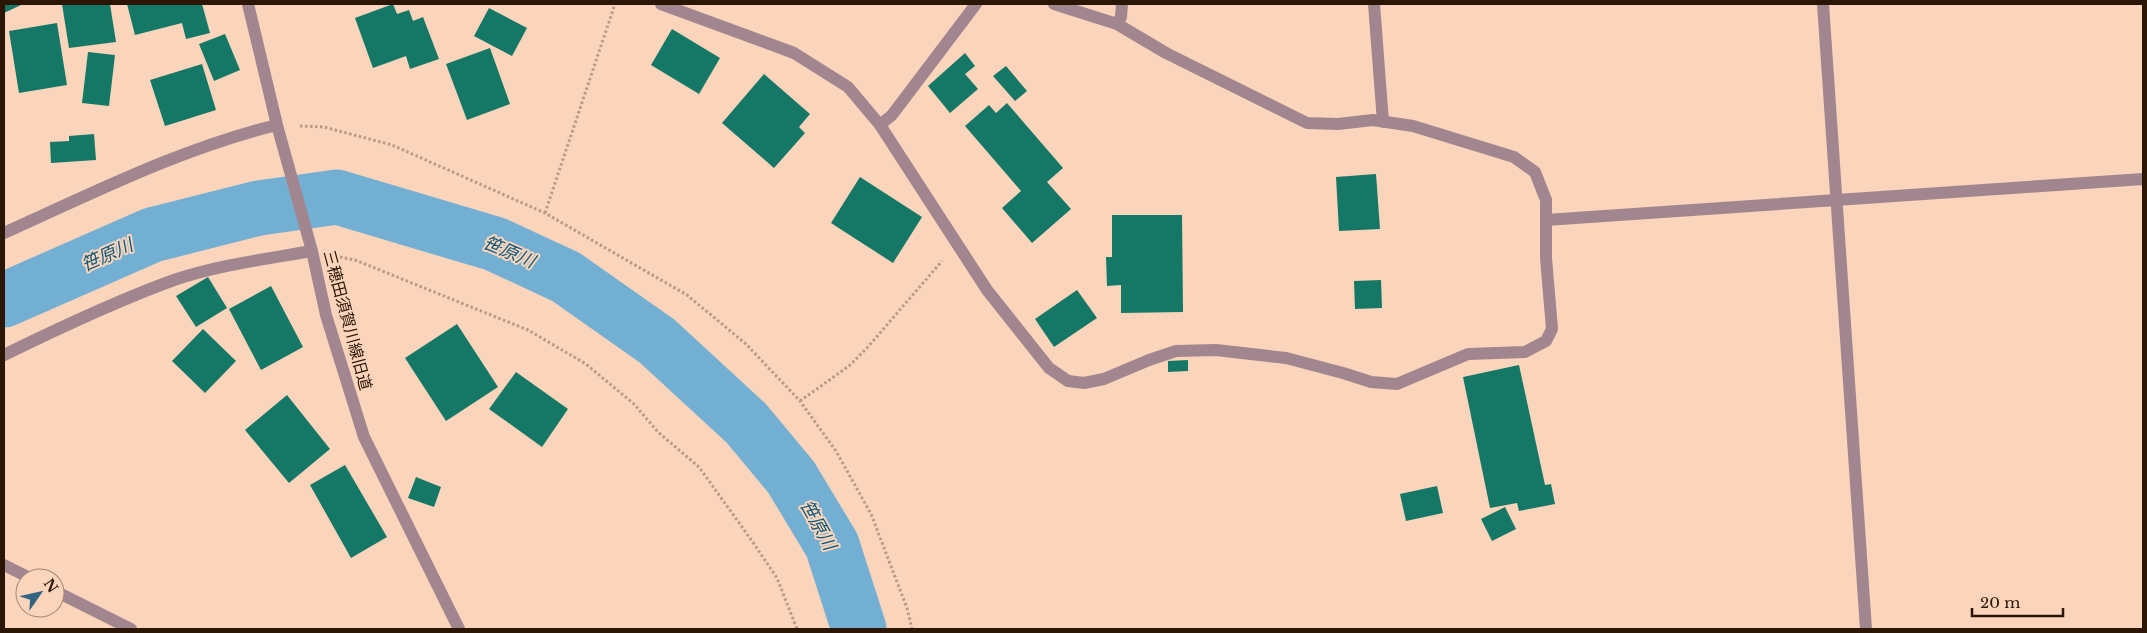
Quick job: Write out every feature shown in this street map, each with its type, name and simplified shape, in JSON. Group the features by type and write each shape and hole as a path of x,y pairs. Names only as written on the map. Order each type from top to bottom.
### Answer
{"street":[{"path":"661,4 794,53 848,87 880,125 987,290 1049,368 1068,381 1084,383 1104,379 1149,360 1176,352 1216,350 1286,358 1388,385 1398,384 1468,354 1524,352 1546,341 1552,329 1546,258 1546,200 1535,172 1514,157 1413,126 1374,120 1338,124 1307,123 1192,66 1118,24 1054,4"},
{"path":"880,125 892,115 976,4"},
{"path":"1118,24 1121,17 1122,4"},
{"path":"1374,4 1383,122"},
{"path":"1822,4 1866,629"},
{"name":"三穂田須賀川線旧道","path":"252,5 277,125 312,251 326,315 364,437 459,629"},
{"path":"4,233 161,163 240,134 277,125"},
{"path":"1546,220 2143,179"},
{"path":"4,356 123,300 176,280 235,264 312,251"},
{"path":"65,596 131,629"}],"path":[{"path":"545,213 615,4"},
{"path":"277,125 324,127 392,145 545,213 687,295 746,344 800,402 836,451 870,514 907,608 912,629"},
{"path":"800,402 849,366 868,348 930,272 958,247"},
{"path":"312,251 355,260 528,330 586,364 634,404 658,432 699,467 778,578 796,629"}],"building":[{"path":"4,4 23,4 4,13"},
{"path":"62,4 110,4 116,42 69,48"},
{"path":"127,4 202,4 210,33 186,39 182,23 135,35"},
{"path":"393,4 397,14 409,10 413,21 423,17 439,59 410,69 406,56 373,68 355,18"},
{"path":"489,8 527,28 512,56 474,36"},
{"path":"57,23 67,85 19,93 9,31"},
{"path":"672,29 720,58 699,94 651,65"},
{"path":"225,34 240,70 214,81 199,44"},
{"path":"490,48 510,104 467,120 446,64"},
{"path":"88,52 115,55 109,106 82,103"},
{"path":"965,53 975,66 965,74 978,89 950,113 928,86"},
{"path":"202,64 216,110 165,126 150,80"},
{"path":"1006,66 1027,91 1015,101 993,76"},
{"path":"764,74 810,114 799,127 805,133 774,168 722,123"},
{"path":"1007,103 1063,168 1047,182 1071,209 1032,243 1002,208 1021,191 965,126 989,105 996,113"},
{"path":"94,134 96,160 51,163 50,142 69,141 69,136"},
{"path":"1376,174 1380,229 1339,231 1336,177"},
{"path":"860,177 922,217 893,263 831,223"},
{"path":"1112,215 1182,215 1183,312 1121,313 1121,285 1107,286 1106,257 1112,257"},
{"path":"208,277 227,308 196,327 176,296"},
{"path":"1381,280 1382,308 1355,309 1354,281"},
{"path":"271,286 303,347 261,370 229,309"},
{"path":"1077,290 1097,318 1054,347 1035,319"},
{"path":"457,324 498,387 446,421 405,358"},
{"path":"203,329 236,361 205,393 172,361"},
{"path":"1188,360 1188,371 1168,372 1168,361"},
{"path":"1519,365 1545,485 1551,484 1555,504 1519,511 1517,503 1490,508 1463,377"},
{"path":"516,372 568,409 542,447 489,409"},
{"path":"287,395 330,449 289,483 245,430"},
{"path":"345,465 387,537 351,558 310,485"},
{"path":"416,477 441,487 434,507 408,498"},
{"path":"1437,486 1443,513 1406,521 1400,494"},
{"path":"1505,507 1516,529 1492,541 1481,519"}],"waterway":[{"name":"笹原川","path":"4,300 152,235 259,208 337,197 495,244 566,277 657,341 746,423 791,477 832,545 859,629"}]}
